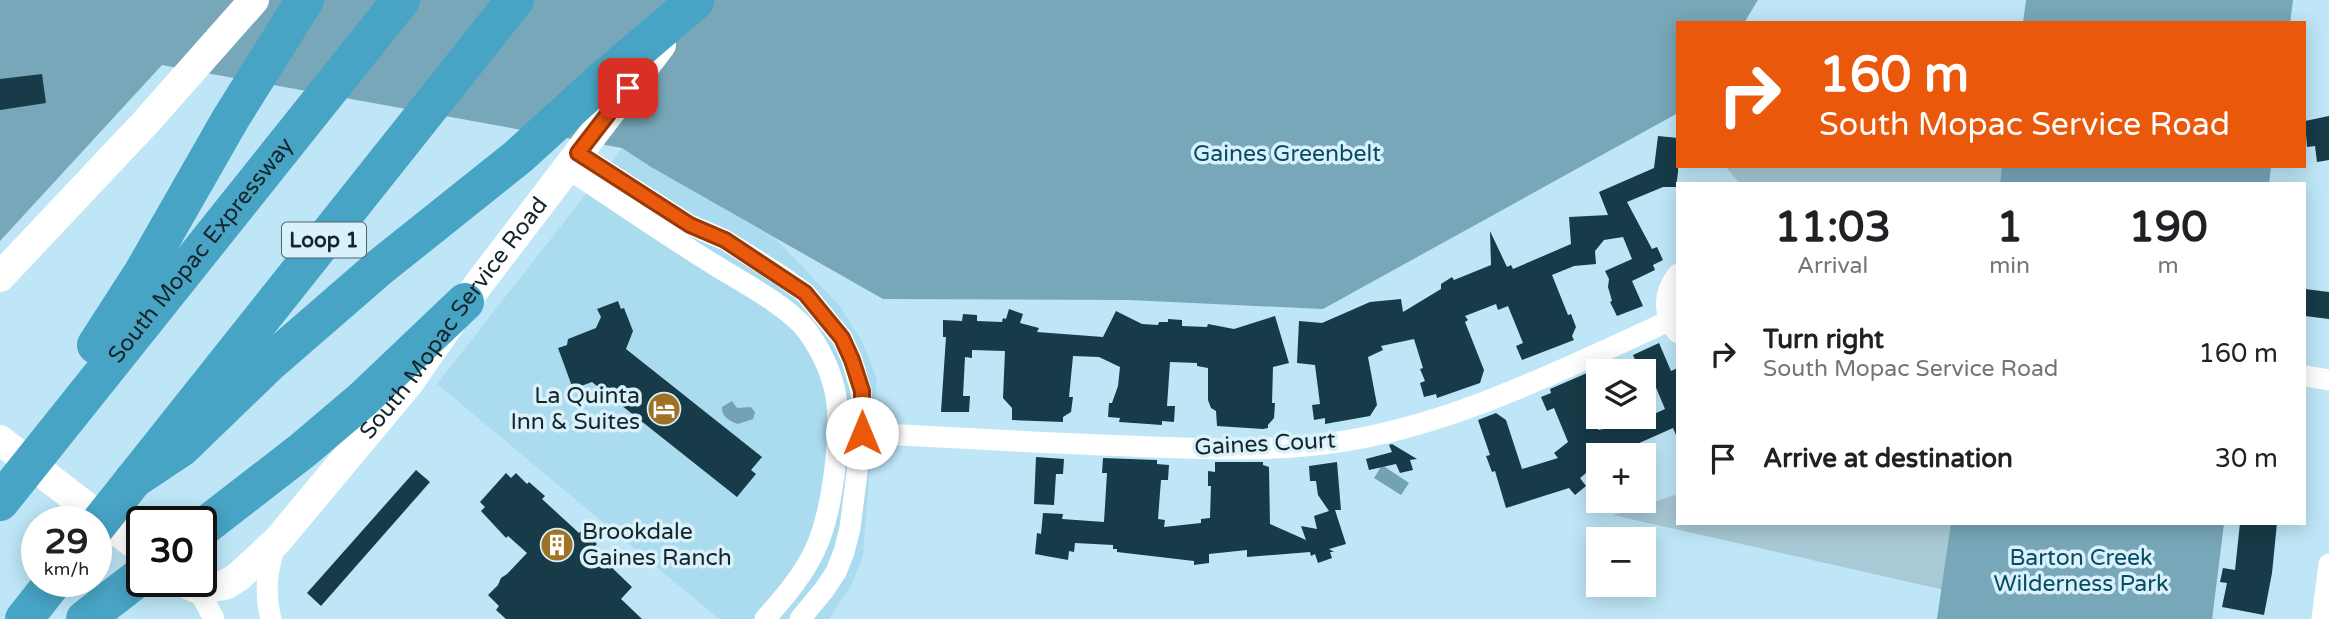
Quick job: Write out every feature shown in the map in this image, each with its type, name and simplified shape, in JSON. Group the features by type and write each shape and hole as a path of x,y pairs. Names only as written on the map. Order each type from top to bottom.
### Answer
{"highway":[{"path":"41,449 71,384 143,272 231,118 305,0"},
{"name":"South Mopac Expressway","path":"0,502 401,0"},
{"name":"Loop 1","path":"112,507 515,0"},
{"path":"134,480 181,448 267,365 380,267 519,156 695,1"},
{"path":"217,517 353,408 465,302"},
{"path":"85,619 126,587"},
{"path":"24,619 41,597"}],"main road":[{"path":"0,277 137,132 254,0"},
{"name":"South Mopac Service Road","path":"217,585 225,585 231,581 276,541 408,384 465,302 695,1"},
{"path":"0,440 126,538"}],"street":[{"path":"572,160 684,234 780,307 806,329 832,379 838,401 839,432 824,532 800,578 765,619"},
{"path":"684,234 725,240 805,293 842,338 862,391 862,433 844,552 836,572 800,619"},
{"name":"Gaines Court","path":"839,432 1191,449 1333,443 1404,428 1483,403 1674,327 1666,309 1666,295 1676,277"},
{"path":"2306,376 2329,380"},
{"path":"271,619 266,582 267,569 276,541"},
{"path":"2322,619 2329,564"},
{"path":"197,597 214,619"}],"shaded area":[{"path":"622,148 775,238 839,305 862,341 877,379 863,556 851,586 829,619 719,619 437,384"},
{"path":"732,401 737,408 751,407 755,412 753,419 738,424 727,418 722,407"},
{"path":"1382,465 1409,483 1401,495 1374,478"}],"green space":[{"name":"Gaines Greenbelt","path":"0,0 1758,0 1745,21 1676,21 1676,114 1323,309 1129,300 883,299 622,148 162,65 0,241"},
{"path":"2026,0 2293,0 2290,21 2023,21"},
{"path":"1727,168 2271,168 2269,182 1738,182"},
{"path":"2002,168 2271,168 2269,182 2000,182"},
{"name":"Barton Creek Wilderness Park","path":"1676,495 1676,525 2224,525 2212,619 2073,619 1613,515 1656,513 1656,501"},
{"name":"Barton Creek Wilderness Park","path":"1951,525 2224,525 2212,619 1937,619"}],"building":[{"path":"42,74 46,103 0,110 0,79"},
{"path":"2329,116 2329,160 2317,162 2315,146 2307,147 2306,121"},
{"path":"1658,136 1676,138 1676,187 1663,187 1627,202 1652,249 1657,247 1663,260 1653,265 1655,270 1632,281 1643,306 1617,316 1610,302 1609,279 1605,271 1632,259 1623,237 1604,240 1595,251 1596,264 1574,266 1552,275 1568,315 1571,314 1576,327 1572,336 1574,340 1522,360 1516,346 1523,343 1508,306 1498,310 1496,304 1465,316 1484,370 1480,383 1437,398 1436,394 1424,397 1420,383 1425,381 1420,369 1423,368 1414,339 1381,346 1383,350 1368,357 1377,405 1370,416 1325,424 1325,418 1314,420 1312,405 1320,404 1315,365 1297,363 1299,321 1322,323 1370,302 1401,299 1403,312 1441,289 1441,284 1452,277 1454,280 1491,265 1490,231 1507,267 1511,265 1513,269 1571,244 1569,217 1608,215 1599,192 1654,168"},
{"path":"2306,289 2329,292 2329,319 2306,316"},
{"name":"La Quinta Inn & Suites","path":"618,301 621,309 624,308 633,331 626,349 762,457 751,470 756,474 737,497 592,382 573,389 558,348 567,345 568,339 596,328 601,317 597,309"},
{"path":"1009,309 1023,314 1020,323 1039,328 1037,332 1103,337 1116,311 1142,324 1158,325 1159,322 1168,322 1168,319 1182,320 1182,326 1207,327 1208,324 1234,329 1275,316 1289,363 1273,367 1274,418 1268,428 1263,429 1217,426 1216,411 1211,408 1208,400 1208,368 1197,366 1197,363 1170,362 1167,406 1175,406 1174,422 1162,421 1162,425 1119,422 1120,418 1108,417 1109,403 1112,403 1118,386 1120,367 1099,357 1073,356 1069,397 1073,397 1071,412 1063,417 1063,422 1012,420 1012,408 1003,398 1005,351 972,350 972,358 965,357 963,396 970,396 969,412 941,412 946,337 943,337 943,320 962,321 963,314 977,315 977,321 1002,322"},
{"path":"1659,343 1671,371 1676,369 1676,435 1673,428 1639,443 1586,443 1586,473 1580,478 1586,486 1575,495 1569,488 1506,508 1495,471 1492,472 1486,456 1490,455 1478,420 1496,413 1506,420 1522,469 1558,458 1554,453 1568,442 1554,408 1547,411 1541,397 1551,393 1550,389 1586,373 1586,429 1656,429 1656,413 1665,409 1656,388 1656,359 1635,359 1633,355"},
{"path":"1392,444 1417,459 1410,460 1413,470 1400,473 1396,464 1369,470 1366,459 1392,452 1389,445"},
{"path":"1036,457 1064,459 1063,474 1056,474 1054,505 1034,504"},
{"path":"1103,458 1157,460 1157,464 1169,465 1168,480 1161,480 1158,519 1165,520 1164,527 1201,523 1201,519 1210,518 1211,486 1208,486 1208,471 1215,472 1215,462 1263,462 1263,465 1269,467 1270,524 1306,540 1301,526 1317,529 1314,516 1329,511 1318,495 1316,481 1310,481 1309,466 1337,462 1341,510 1335,510 1346,544 1329,549 1334,552 1330,552 1332,558 1318,563 1315,554 1311,556 1310,552 1247,557 1247,550 1209,554 1209,563 1194,565 1194,561 1117,552 1113,545 1075,543 1074,552 1069,551 1068,560 1035,554 1043,513 1063,514 1062,519 1104,522 1107,473 1102,473"},
{"path":"416,470 430,482 321,606 307,593"},
{"name":"Brookdale Gaines Ranch","path":"506,473 511,478 516,473 527,484 529,482 545,496 542,499 579,533 582,530 597,544 594,547 606,558 604,560 632,587 621,599 642,619 506,619 496,610 499,606 488,595 527,553 508,536 506,538 481,511 485,507 480,502"},
{"path":"2240,525 2277,525 2264,615 2222,607 2227,583 2220,582 2223,568 2235,570"}],"place":[{"name":"La Quinta Inn & Suites","path":"664,409"},
{"name":"Brookdale Gaines Ranch","path":"557,545"}],"route":[{"path":"628,88 578,153 690,225 725,240 805,293 842,338 852,360 862,391 862,433"}]}
